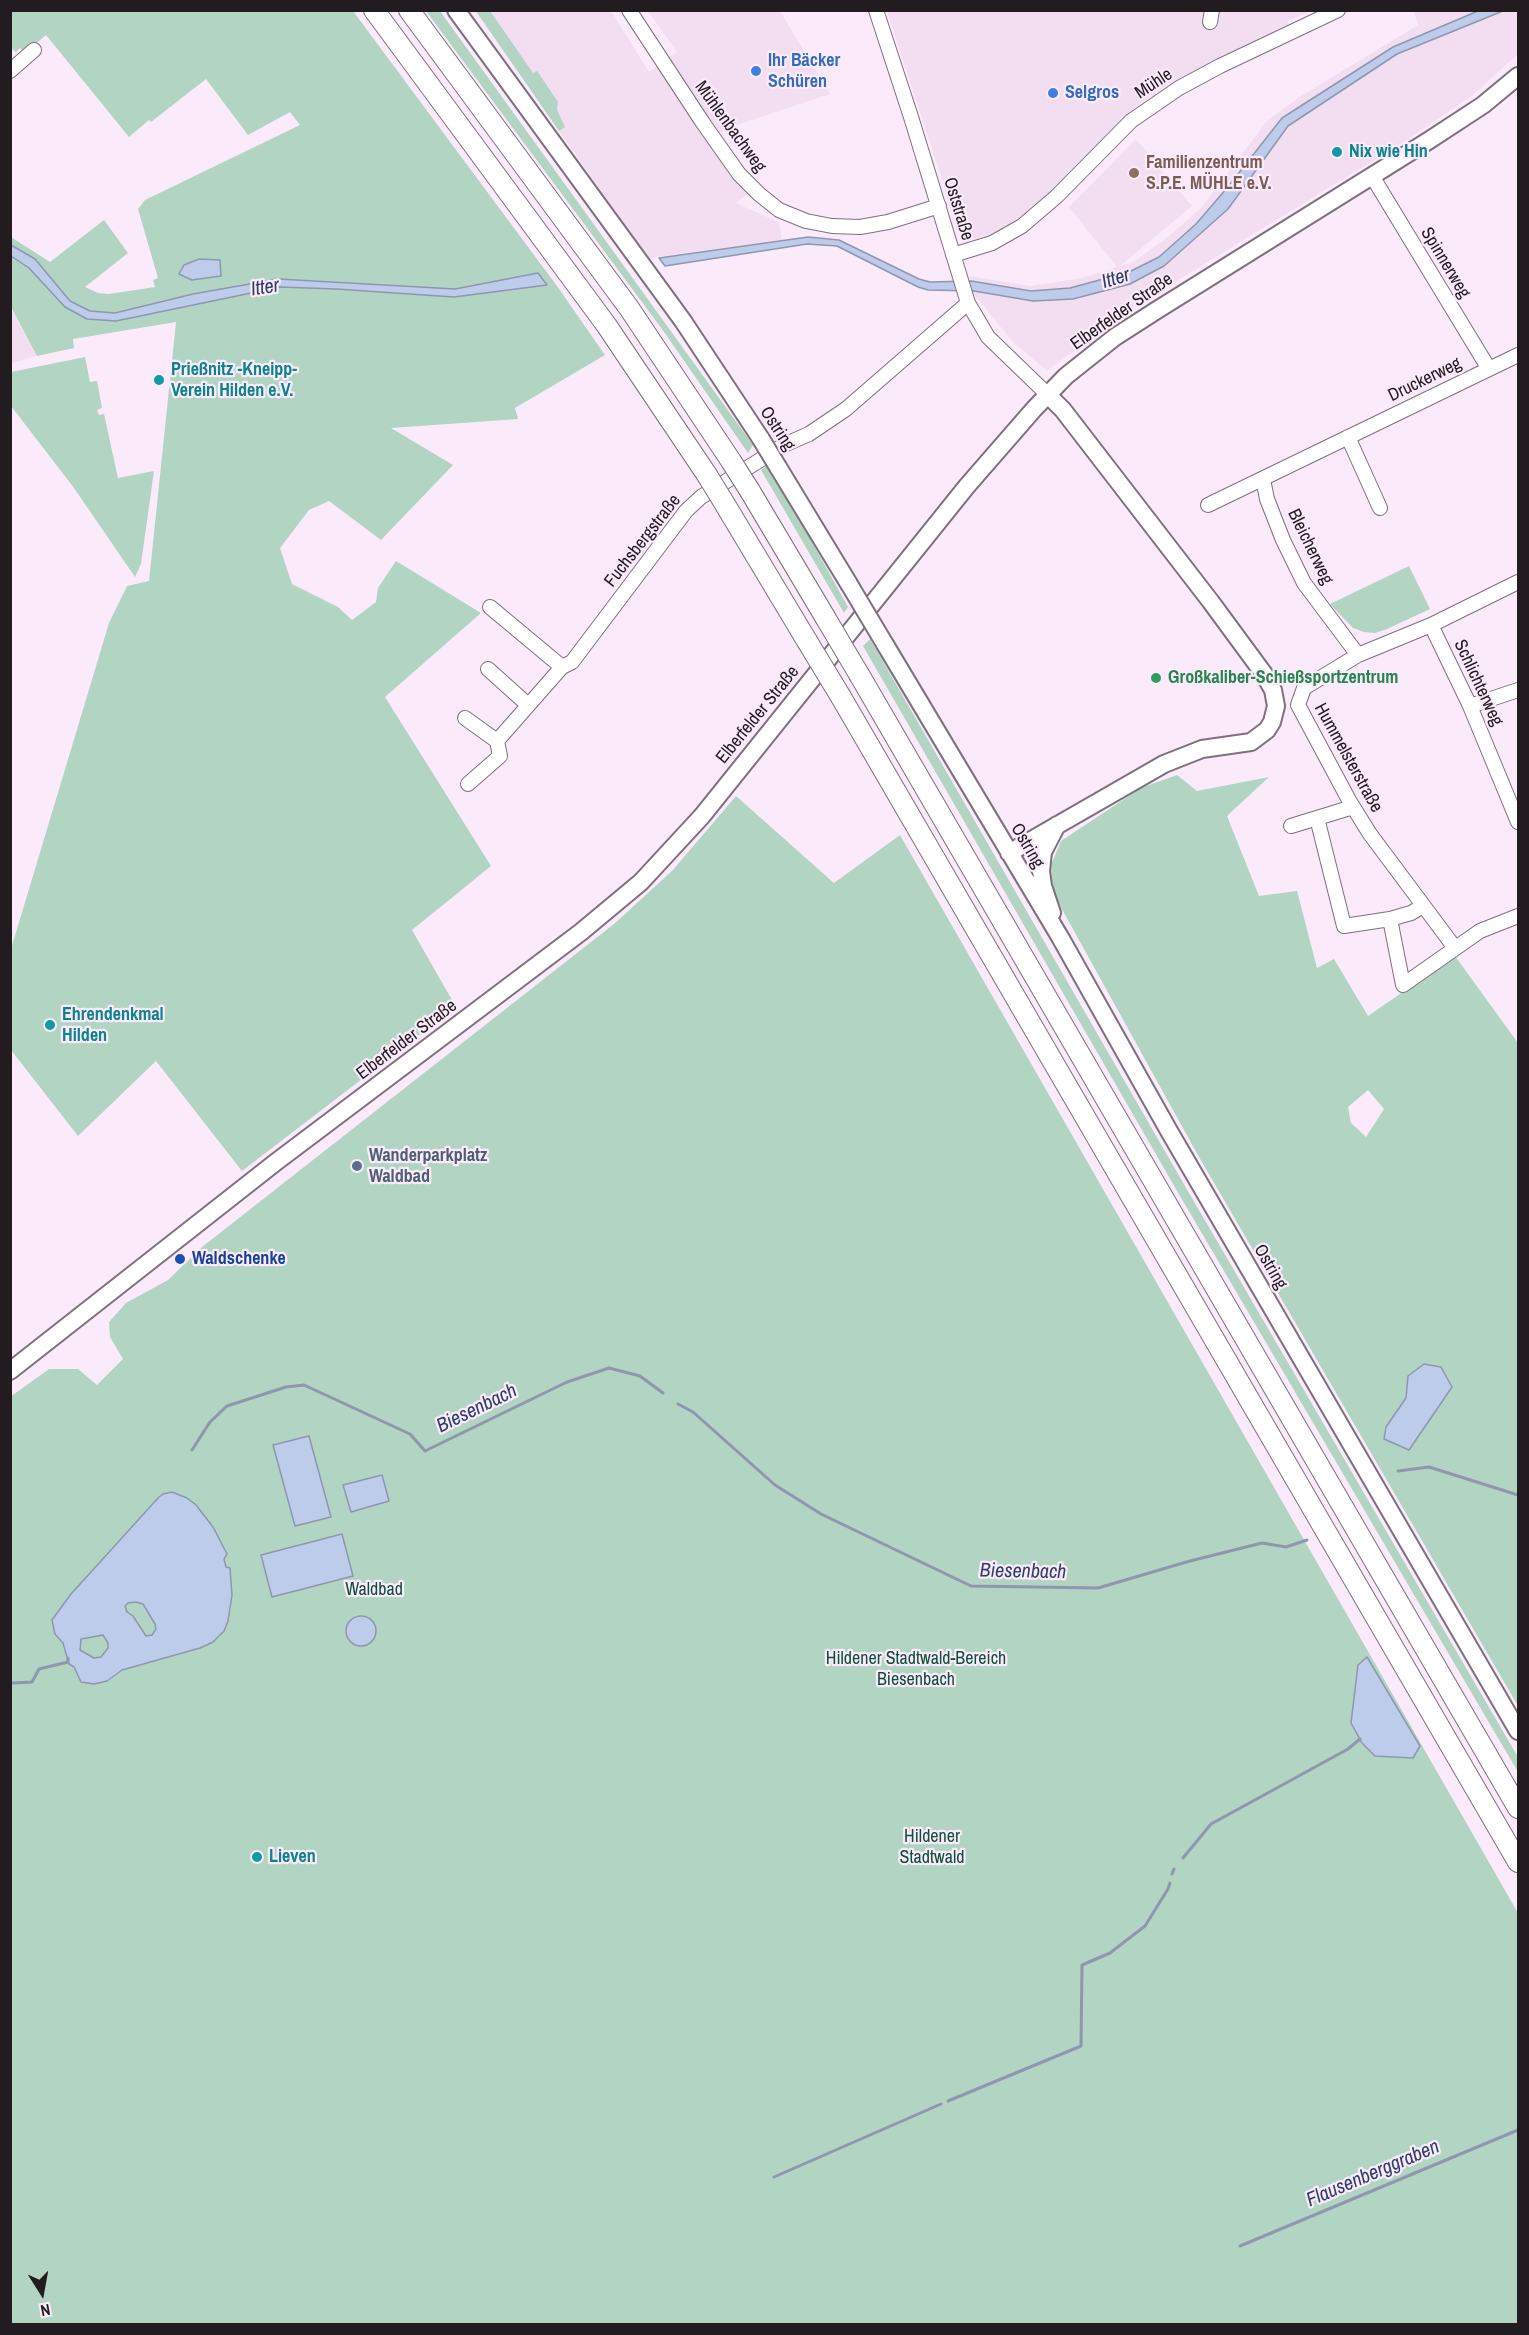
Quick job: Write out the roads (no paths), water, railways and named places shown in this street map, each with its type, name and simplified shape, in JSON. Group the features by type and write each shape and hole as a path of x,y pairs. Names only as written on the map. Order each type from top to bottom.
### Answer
{"highway":[{"path":"374,10 607,326 707,475 841,697 1518,1862"},
{"path":"409,10 629,308 750,491 860,676 1518,1808"}],"main road":[{"name":"Ostring","path":"456,10 683,321 761,439 1060,937 1168,1131 1518,1731"},
{"name":"Elberfelder Straße","path":"10,1371 276,1162 581,932 641,882 702,816 967,486 1047,394 1066,376 1140,321 1483,105 1518,76"},
{"path":"1009,853 1164,764 1202,749 1251,742 1267,730 1272,722 1276,706 1273,690 1264,674 1063,410 1047,394"},
{"path":"1057,825 1043,852 1041,871 1043,886 1060,937"}],"street":[{"name":"Mühlenbachweg","path":"629,10 739,174 759,195 779,210 806,221 832,226 860,227 888,222 939,206"},
{"name":"Oststraße","path":"876,10 966,298 988,337 1047,394"},
{"name":"Mühle","path":"953,255 992,243 1022,226 1057,196 1131,121 1179,88 1338,10"},
{"path":"10,71 34,50"},
{"name":"Spinnerweg","path":"1372,176 1489,369"},
{"name":"Fuchsbergstraße","path":"468,784 500,756 497,741 562,667 572,662 686,511 701,497 784,445 809,434 846,409 966,298"},
{"name":"Druckerweg","path":"1208,506 1518,355"},
{"path":"1348,437 1380,508"},
{"name":"Bleicherweg","path":"1263,479 1267,499 1283,540 1304,583 1358,655"},
{"name":"Hummelsterstraße","path":"1455,948 1370,834 1298,705 1304,688 1358,655 1431,625 1518,582"},
{"path":"490,607 562,667"},
{"name":"Schlichterweg","path":"1431,625 1470,706 1518,822"},
{"path":"488,669 528,705"},
{"path":"1470,706 1518,690"},
{"path":"465,718 497,741"},
{"path":"1291,826 1353,807"},
{"path":"1317,818 1344,926 1390,919 1411,913 1423,906"},
{"path":"1390,919 1403,985 1480,931 1518,916"}],"water":[{"name":"Itter","path":"1478,11 1503,11 1397,54 1288,126 1228,209 1164,266 1130,284 1073,299 1033,301 974,291 928,290 837,246 807,244 665,266 659,258 808,237 839,240 919,279 930,282 971,281 1031,291 1070,288 1129,272 1159,257 1196,224 1282,118 1393,47"},
{"name":"Itter","path":"11,245 35,259 70,301 90,311 115,313 193,294 278,279 455,289 538,273 547,285 454,297 280,287 116,321 87,319 65,307 29,268 11,256"},
{"path":"199,259 220,260 221,276 192,280 179,274 184,265"},
{"path":"1424,1364 1441,1367 1452,1387 1409,1450 1384,1439 1386,1427 1406,1398 1408,1376"},
{"path":"309,1436 331,1517 295,1526 273,1445"},
{"path":"382,1475 389,1501 351,1512 343,1485"},
{"path":"172,1492 187,1498 196,1505 213,1527 227,1554 224,1559 226,1567 230,1568 232,1595 224,1631 213,1642 200,1648 122,1670 107,1681 94,1684 81,1682 74,1667 69,1664 63,1643 55,1634 52,1620 71,1594 163,1494","holes":["136,1602 143,1604 155,1624 156,1629 152,1635 146,1636 133,1616 127,1612 125,1606","103,1635 108,1648 101,1657 94,1658 80,1650 81,1639"]},
{"path":"342,1534 353,1576 272,1597 261,1555"},
{"path":"361,1616 367,1617 375,1625 375,1637 367,1645 361,1646 355,1645 347,1637 346,1631 347,1625 355,1617"},
{"path":"1367,1657 1420,1746 1413,1758 1375,1756 1362,1743 1351,1723 1358,1665"}],"waterway":[{"name":"Biesenbach","path":"192,1450 210,1422 227,1406 286,1387 304,1385 410,1434 425,1451 567,1382 609,1368 640,1376 663,1393"},
{"name":"Biesenbach","path":"678,1404 693,1412 775,1485 821,1514 971,1586 1098,1588 1262,1543 1286,1547 1307,1540"},
{"name":"Biesenbach","path":"1398,1471 1429,1467 1518,1495"},
{"name":"Biesenbach","path":"13,1683 32,1682 39,1669 68,1662 68,1658"},
{"path":"1183,1858 1211,1824 1348,1749 1360,1739"},
{"path":"1172,1874 1174,1869"},
{"path":"948,2101 1081,2046 1082,1965 1110,1953 1145,1926 1170,1883"},
{"path":"774,2177 941,2104"},
{"name":"Flausenberggraben","path":"1240,2246 1518,2130"}],"place":[{"name":"Ihr Bäcker Schüren","path":"756,71"},
{"name":"Selgros","path":"1053,93"},
{"name":"Nix wie Hin","path":"1337,152"},
{"name":"Familienzentrum S.P.E. MÜHLE e.V.","path":"1134,173"},
{"name":"Prießnitz -Kneipp- Verein Hilden e.V.","path":"159,380"},
{"name":"Großkaliber-Schießsportzentrum","path":"1156,678"},
{"name":"Ehrendenkmal Hilden","path":"50,1025"},
{"name":"Wanderparkplatz Waldbad","path":"357,1166"},
{"name":"Waldschenke","path":"180,1259"},
{"name":"Lieven","path":"257,1857"}],"park label":[{"name":"Waldbad","path":"374,1590"},
{"name":"Hildener Stadtwald-Bereich Biesenbach","path":"916,1669"},
{"name":"Hildener Stadtwald","path":"932,1847"}]}
